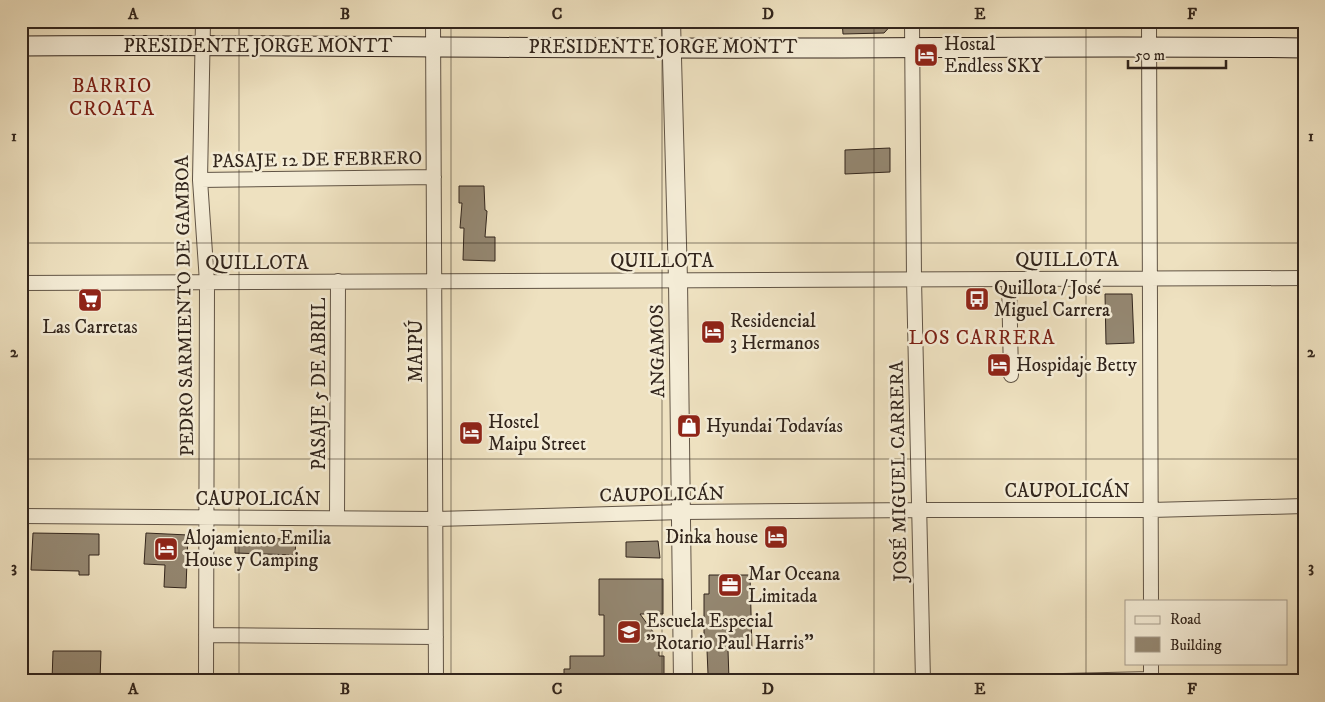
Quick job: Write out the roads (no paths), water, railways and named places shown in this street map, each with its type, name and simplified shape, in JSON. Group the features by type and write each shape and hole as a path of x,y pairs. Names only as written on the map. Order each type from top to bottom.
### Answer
{"main road":[{"name":"PRESIDENTE JORGE MONTT","path":"21,46 203,45 671,48 1149,46 1304,48"}],"street":[{"name":"PEDRO SARMIENTO DE GAMBOA","path":"203,21 200,180 207,282 206,681"},
{"name":"MAIPÚ","path":"434,21 436,681"},
{"name":"ANGAMOS","path":"671,21 678,280 683,681"},
{"name":"JOSÉ MIGUEL CARRERA","path":"912,21 914,279 923,681"},
{"path":"1149,21 1151,600"},
{"name":"PASAJE 12 DE FEBRERO","path":"200,180 434,177"},
{"name":"QUILLOTA","path":"21,283 1304,278"},
{"path":"1009,279 1011,374"},
{"name":"PASAJE 5 DE ABRIL","path":"337,518 338,281"},
{"name":"CAUPOLICÁN","path":"21,516 436,518 682,512 1151,510 1304,506"},
{"path":"206,635 436,637"},
{"path":"1063,681 1152,680 1151,664"}],"place":[{"name":"Hostal Endless SKY","path":"926,55"},
{"name":"Quillota / José Miguel Carrera","path":"977,299"},
{"name":"Las Carretas","path":"90,300"},
{"name":"Residencial 3 Hermanos","path":"713,332"},
{"name":"Hospidaje Betty","path":"999,365"},
{"name":"Hyundai Todavías","path":"689,426"},
{"name":"Hostel Maipu Street","path":"471,433"},
{"name":"Dinka house","path":"776,537"},
{"name":"Alojamiento Emilia House y Camping","path":"166,549"},
{"name":"Mar Oceana Limitada","path":"730,585"},
{"name":"Escuela Especial \"Rotario Paul Harris\"","path":"629,632"}],"district":[{"name":"BARRIO CROATA","path":"112,98"},
{"name":"LOS CARRERA","path":"982,338"}]}
